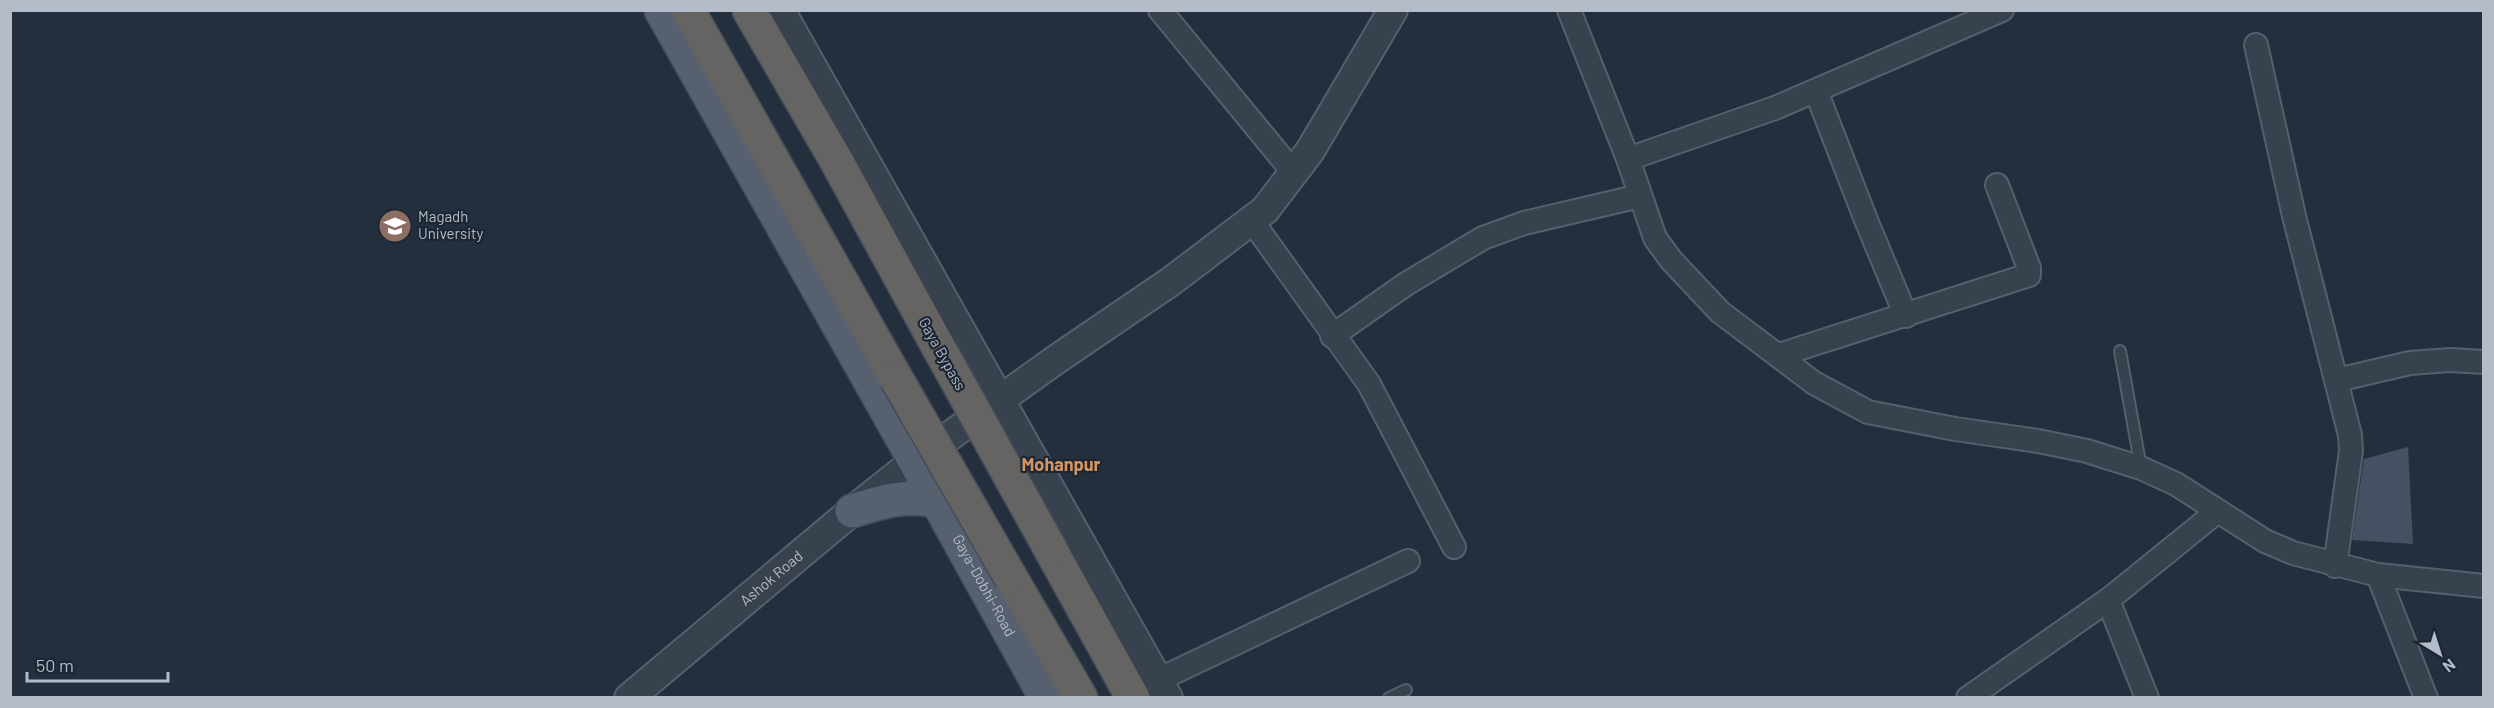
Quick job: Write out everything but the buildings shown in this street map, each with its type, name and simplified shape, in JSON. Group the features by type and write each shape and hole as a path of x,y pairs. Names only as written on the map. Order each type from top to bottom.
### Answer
{"highway":[{"path":"688,10 896,378 1081,698"},
{"name":"Gaya Bypass","path":"748,10 836,160 1052,552 1153,692"}],"main road":[{"name":"Gaya-Dobhi-Road","path":"661,10 919,467 1046,698"},
{"path":"852,511 904,497 921,497 937,501"}],"street":[{"path":"780,10 999,401 1153,692 1408,561"},
{"path":"1160,10 1294,173"},
{"name":"Ashok Road","path":"635,696 852,511 919,467 999,401 1162,288 1252,221 1277,197 1311,151 1393,10"},
{"path":"1569,10 1628,159 1655,238 1671,260 1720,312 1814,383 1868,412 2087,451 2141,468 2176,484 2265,541 2292,553 2378,575 2484,586"},
{"path":"1628,159 1738,122 1816,91 2002,10"},
{"path":"2256,45 2294,216 2350,435 2351,451 2336,566"},
{"path":"1816,91 1906,316"},
{"path":"1779,355 2023,278 2030,273 1996,184"},
{"path":"1332,336 1406,284 1484,238 1524,224 1640,196"},
{"path":"1252,221 1332,336 1369,384 1455,547"},
{"path":"2337,380 2410,363 2450,360 2484,362"},
{"path":"1968,698 2108,600 2218,511"},
{"path":"2378,575 2426,698"},
{"path":"2108,600 2147,698"}],"lane":[{"path":"2120,351 2141,468"},
{"path":"1389,698 1406,690"}],"place":[{"name":"Magadh University","path":"395,226"}],"district":[{"name":"Mohanpur","path":"1061,465"}]}
